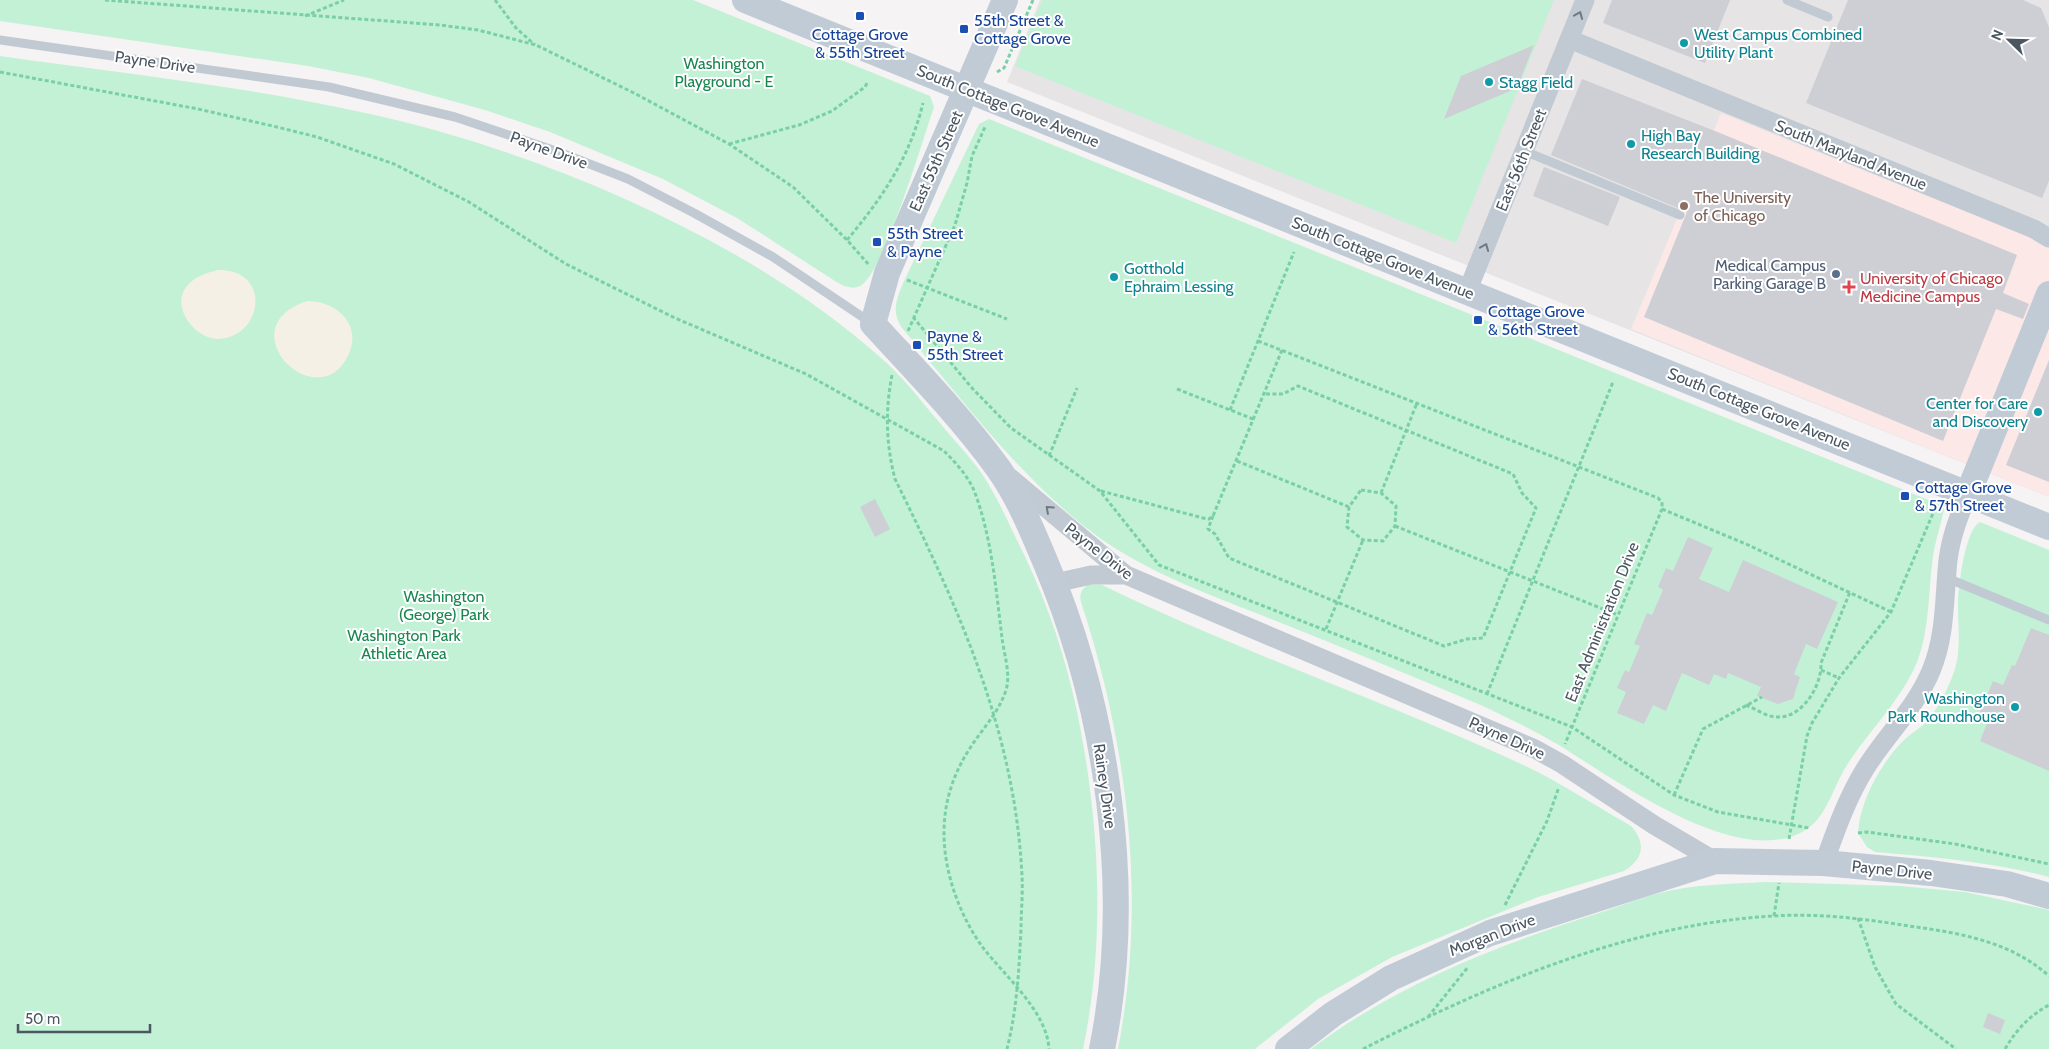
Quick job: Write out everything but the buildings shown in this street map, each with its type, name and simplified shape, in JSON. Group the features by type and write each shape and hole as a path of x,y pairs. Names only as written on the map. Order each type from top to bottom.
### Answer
{"street":[{"name":"South Cottage Grove Avenue","path":"745,0 2049,527"},
{"name":"East 55th Street","path":"873,324 887,273 968,90 1005,0"},
{"name":"East 56th Street","path":"1467,292 1585,0"},
{"name":"South Maryland Avenue","path":"1569,39 2034,229 2049,238"},
{"path":"1824,863 1849,796 1866,767 1906,716 1931,671 1943,633 1953,531 2049,294"},
{"name":"Payne Drive","path":"873,324 943,401 999,470 1034,533"},
{"name":"Payne Drive","path":"999,470 1035,497 1126,576 1535,749 1562,764 1654,825 1716,861 1824,863 2007,884 2049,896"},
{"name":"Rainey Drive","path":"1034,533 1066,611 1090,692 1106,785 1114,867 1117,936 1108,1017 1102,1049"},
{"path":"1055,583 1091,574 1126,576"},
{"name":"Morgan Drive","path":"1288,1049 1333,1014 1391,978 1490,933 1716,861"}],"lane":[{"path":"1786,0 1828,17"},
{"name":"Payne Drive","path":"0,40 329,87 455,117 559,152 636,184 694,213 772,257 873,324"},
{"path":"1524,151 1680,215"},
{"path":"1947,578 2049,620"}],"path":[{"path":"105,0 450,26 478,30 536,45 634,93 729,144 792,187 847,240 867,264 874,268"},
{"path":"303,16 344,0"},
{"path":"495,0 516,28 536,45"},
{"path":"1004,68 1033,0"},
{"path":"0,72 198,109 278,127 317,137 394,164 468,202 566,264 675,318 806,374 944,451 960,468 975,491 983,520 995,586 1007,672 1006,688 995,714 958,766 945,811 944,852 960,908 984,948 1019,989 1041,1021 1050,1049"},
{"path":"729,144 799,125 832,111 865,87 868,81"},
{"path":"847,240 892,180 916,134 923,103"},
{"path":"907,333 955,225 967,183 972,156 985,127"},
{"path":"1230,410 1294,252"},
{"path":"905,279 1006,319"},
{"path":"913,317 971,387 1011,428 1100,491 1159,565 1572,728 1674,795 1718,812 1809,828"},
{"path":"1258,341 1658,498 1662,502 1662,509 1746,544 1892,612"},
{"path":"1264,394 1282,394 1298,386 1513,474 1522,493 1536,508 1483,638 1467,638 1444,646 1229,558 1215,534 1208,529 1282,350"},
{"path":"893,369 886,417 889,456 895,479 969,638 995,714 1011,780 1022,876 1019,989 1007,1049"},
{"path":"1487,694 1613,382"},
{"path":"1049,456 1077,388"},
{"path":"1177,389 1254,419"},
{"path":"1381,493 1417,403"},
{"path":"1237,461 1349,507"},
{"path":"1361,490 1381,493 1396,506 1395,526 1384,541 1363,540 1347,527 1349,507 1361,490"},
{"path":"1100,491 1203,518 1209,519 1214,516"},
{"name":"East Administration Drive","path":"1565,744 1662,509"},
{"path":"1789,839 1808,736 1812,724 1839,678 1892,612 1934,511"},
{"path":"1395,526 1618,616"},
{"path":"1326,630 1363,540"},
{"path":"1746,705 1779,718 1792,714 1805,705 1821,670 1821,663 1850,592"},
{"path":"1821,670 1839,678"},
{"path":"1674,795 1703,729 1762,697"},
{"path":"1503,910 1547,821 1560,787"},
{"path":"1858,833 1867,832 1955,844 2049,864"},
{"path":"1774,916 1779,882"},
{"path":"1363,1049 1502,984 1582,954 1651,935 1714,923 1774,916 1858,918 1944,930 2010,949 2049,976"},
{"path":"1858,918 1875,967 1896,1004 1956,1049"},
{"path":"1428,1017 1469,966"},
{"path":"2005,1049 2021,1024 2049,1005"}],"shaded area":[{"name":"The University of Chicago","path":"1040,0 2049,0 2049,497 1007,82"},
{"name":"University of Chicago Medicine Campus","path":"1721,113 2049,245 2049,497 1631,329"}],"green space":[{"name":"Washington Playground - E","path":"0,0 693,0 930,96 934,107 902,203 880,257 869,276 860,286 851,287 844,286 835,281 737,218 663,179 550,132 485,110 369,78 308,66 0,21"},
{"path":"1042,0 1554,0 1456,243 1015,66"},
{"name":"Washington (George) Park","path":"0,56 237,89 332,106 444,133 511,154 578,179 645,208 709,240 771,276 829,316 881,358 908,386 977,467 988,483 1032,573 1062,653 1082,737 1094,825 1097,871 1095,961 1091,1006 1083,1049 0,1049"},
{"path":"989,119 1941,505 1944,509 1931,570 1924,637 1917,662 1903,689 1847,765 1820,816 1807,829 1780,839 1748,839 1714,831 1644,798 1557,744 1483,706 1195,589 1126,555 1084,526 1058,504 1011,457 903,329 897,317 897,298 905,279 979,124"},
{"path":"1980,522 2049,550 2049,877 1984,864 1875,852 1867,847 1858,833 1867,796 1879,772 1902,742 1931,717 1953,675 1958,653 1959,585 1963,560 1970,536"},
{"path":"1089,584 1102,585 1205,632 1519,763 1562,785 1631,826 1641,845 1639,856 1624,871 1538,897 1392,957 1318,999 1255,1049 1118,1049 1127,993 1131,936 1128,823 1111,711 1080,599 1082,591"},
{"path":"1766,882 1900,886 1965,892 2049,910 2049,1049 1311,1049 1378,1005 1413,986 1486,953 1523,939 1660,893 1699,886"}],"sand":[{"path":"218,270 236,273 248,280 254,291 255,304 252,317 244,328 233,336 217,339 200,333 193,327 187,320 181,303 182,294 190,283 201,275"},
{"path":"307,301 328,305 337,310 350,325 352,345 348,356 334,373 317,377 300,373 286,362 276,347 275,330 284,314"}],"place":[{"name":"Cottage Grove & 55th Street","path":"860,16"},
{"name":"55th Street & Cottage Grove","path":"964,29"},
{"name":"West Campus Combined Utility Plant","path":"1684,43"},
{"name":"Stagg Field","path":"1489,82"},
{"name":"High Bay Research Building","path":"1631,144"},
{"name":"The University of Chicago","path":"1684,206"},
{"name":"55th Street & Payne","path":"877,242"},
{"name":"Medical Campus Parking Garage B","path":"1836,274"},
{"name":"Gotthold Ephraim Lessing","path":"1114,277"},
{"name":"University of Chicago Medicine Campus","path":"1849,287"},
{"name":"Cottage Grove & 56th Street","path":"1478,320"},
{"name":"Payne & 55th Street","path":"917,345"},
{"name":"Center for Care and Discovery","path":"2038,412"},
{"name":"Cottage Grove & 57th Street","path":"1905,496"},
{"name":"Washington Park Roundhouse","path":"2015,707"}],"park label":[{"name":"Washington Park Athletic Area","path":"404,644"}]}
